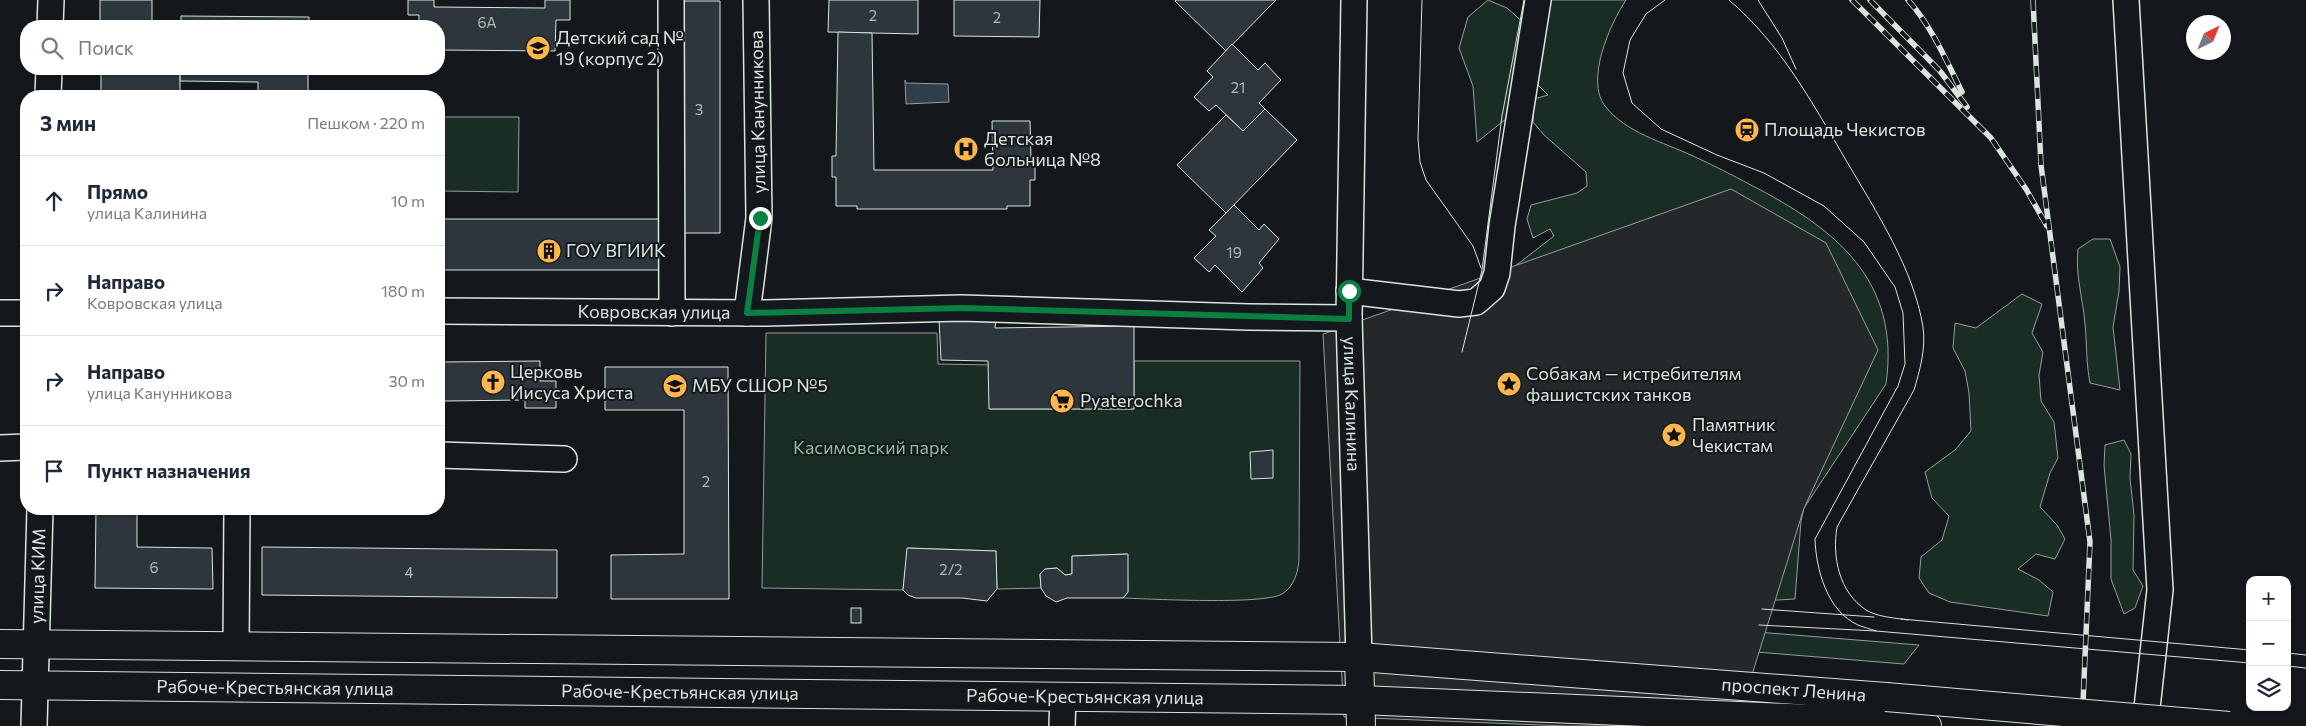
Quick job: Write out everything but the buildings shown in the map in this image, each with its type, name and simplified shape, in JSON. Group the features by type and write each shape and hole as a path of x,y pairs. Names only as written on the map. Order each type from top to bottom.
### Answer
{"main road":[{"path":"0,644 1359,657 1361,713"},
{"name":"проспект Ленина","path":"1359,657 1884,709 2229,726"},
{"name":"Рабоче-Крестьянская улица","path":"0,684 1064,697 1361,713"},
{"name":"проспект Ленина","path":"1361,713 1884,709 1927,726"}],"street":[{"path":"50,20 51,0"},
{"path":"671,0 672,313"},
{"name":"улица Канунникова","path":"747,313 760,218 756,0"},
{"name":"улица Калинина","path":"1354,0 1349,318 1359,657"},
{"path":"1349,291 1459,304 1476,302 1492,288 1497,273 1502,226 1538,0"},
{"path":"2126,0 2160,590 2145,726"},
{"path":"48,90 49,75"},
{"name":"Ковровская улица","path":"445,311 747,313 961,308 1238,317 1349,318"},
{"path":"0,313 20,313"},
{"path":"0,448 20,447"},
{"path":"445,455 564,459"},
{"name":"улица КИМ","path":"34,685 40,515"},
{"path":"236,646 237,515"},
{"path":"34,685 34,726"},
{"path":"1062,726 1064,697"}],"green space":[{"path":"1488,0 1507,8 1525,24 1518,79 1506,119 1477,142 1473,86 1459,48 1468,17"},
{"path":"1537,0 1626,0 1607,37 1599,67 1598,82 1600,95 1605,106 1623,123 1634,130 1730,174 1809,219 1834,239 1855,261 1872,286 1883,315 1888,347 1886,384 1804,508 1801,521 1795,599 1760,601 1757,632 1919,645 1904,664 1744,651 1514,267 1554,236 1550,229 1533,238 1527,219 1531,205 1577,193 1587,186 1586,172 1544,135 1533,122 1534,99 1548,95 1537,84"},
{"path":"445,117 519,117 518,192 445,191"},
{"path":"2093,239 2110,239 2120,267 2119,291 2113,327 2120,390 2090,383 2077,258 2078,249"},
{"path":"2022,294 2042,304 2032,333 2043,352 2039,375 2041,401 2054,422 2058,458 2050,473 2040,507 2057,525 2065,539 2055,559 2036,554 2018,569 2039,580 2053,592 2048,616 1950,602 1929,593 1919,578 1921,557 1942,540 1949,516 1932,498 1925,472 1955,450 1971,431 1969,393 1965,371 1953,348 1955,323 1976,328"},
{"name":"Касимовский парк","path":"766,333 937,333 938,364 995,365 990,409 1134,409 1134,361 1300,361 1299,557 1295,578 1286,591 1271,597 1231,600 1123,598 1128,592 1127,554 1072,556 1072,574 1065,575 1057,568 1045,569 1040,574 1041,588 997,589 996,551 908,548 903,590 762,588"},
{"path":"2124,440 2131,454 2130,478 2134,515 2133,570 2143,586 2135,608 2124,614 2111,579 2111,540 2104,465 2105,445"}],"shaded area":[{"path":"1731,189 1826,243 1878,350 1804,508 1736,726 1565,726 1344,717 1323,334"}],"water":[{"path":"905,80 906,83 948,84 949,102 906,104"}],"tram line":[{"path":"1422,0 1418,139 1420,162 1426,180 1473,246 1481,268"},
{"path":"1462,352 1482,270 1502,116 1524,0"},
{"path":"1665,0 1646,14 1630,40 1623,73 1632,103 1661,129 1717,155 1764,173 1824,206 1864,242 1895,287 1903,313 1905,364 1898,386 1815,539 1821,576 1831,600 1847,619 1876,631"},
{"path":"1729,0 1765,36 1808,97 1870,200 1903,263 1918,306 1923,327 1924,343 1914,390 1837,527 1836,538 1837,562 1849,594 1866,610 1887,617 1908,620"},
{"path":"1758,0 1782,38 1796,69"},
{"path":"1762,609 1874,617"},
{"path":"1901,619 2246,650"},
{"path":"1759,625 1876,631 2246,663"},
{"path":"2291,653 2306,655"},
{"path":"2291,666 2306,668"}],"railway":[{"path":"1852,0 1991,138 2026,189 2047,226"},
{"path":"1870,0 1940,71 1967,107"},
{"path":"1908,0 1924,21 1962,92"},
{"path":"2033,0 2041,165 2090,542 2082,726"}],"place":[{"name":"Детский сад № 19 (корпус 2)","path":"538,48"},
{"name":"Площадь Чекистов","path":"1747,130"},
{"name":"Детская больница №8","path":"966,149"},
{"name":"ГОУ ВГИИК","path":"549,251"},
{"name":"Церковь Иисуса Христа","path":"493,382"},
{"name":"Собакам — истребителям фашистских танков","path":"1509,384"},
{"name":"МБУ СШОР №5","path":"675,386"},
{"name":"Pyaterochka","path":"1062,401"},
{"name":"Памятник Чекистам","path":"1674,435"}],"route":[{"path":"760,218 747,313 961,308 1349,319 1349,291"}]}
